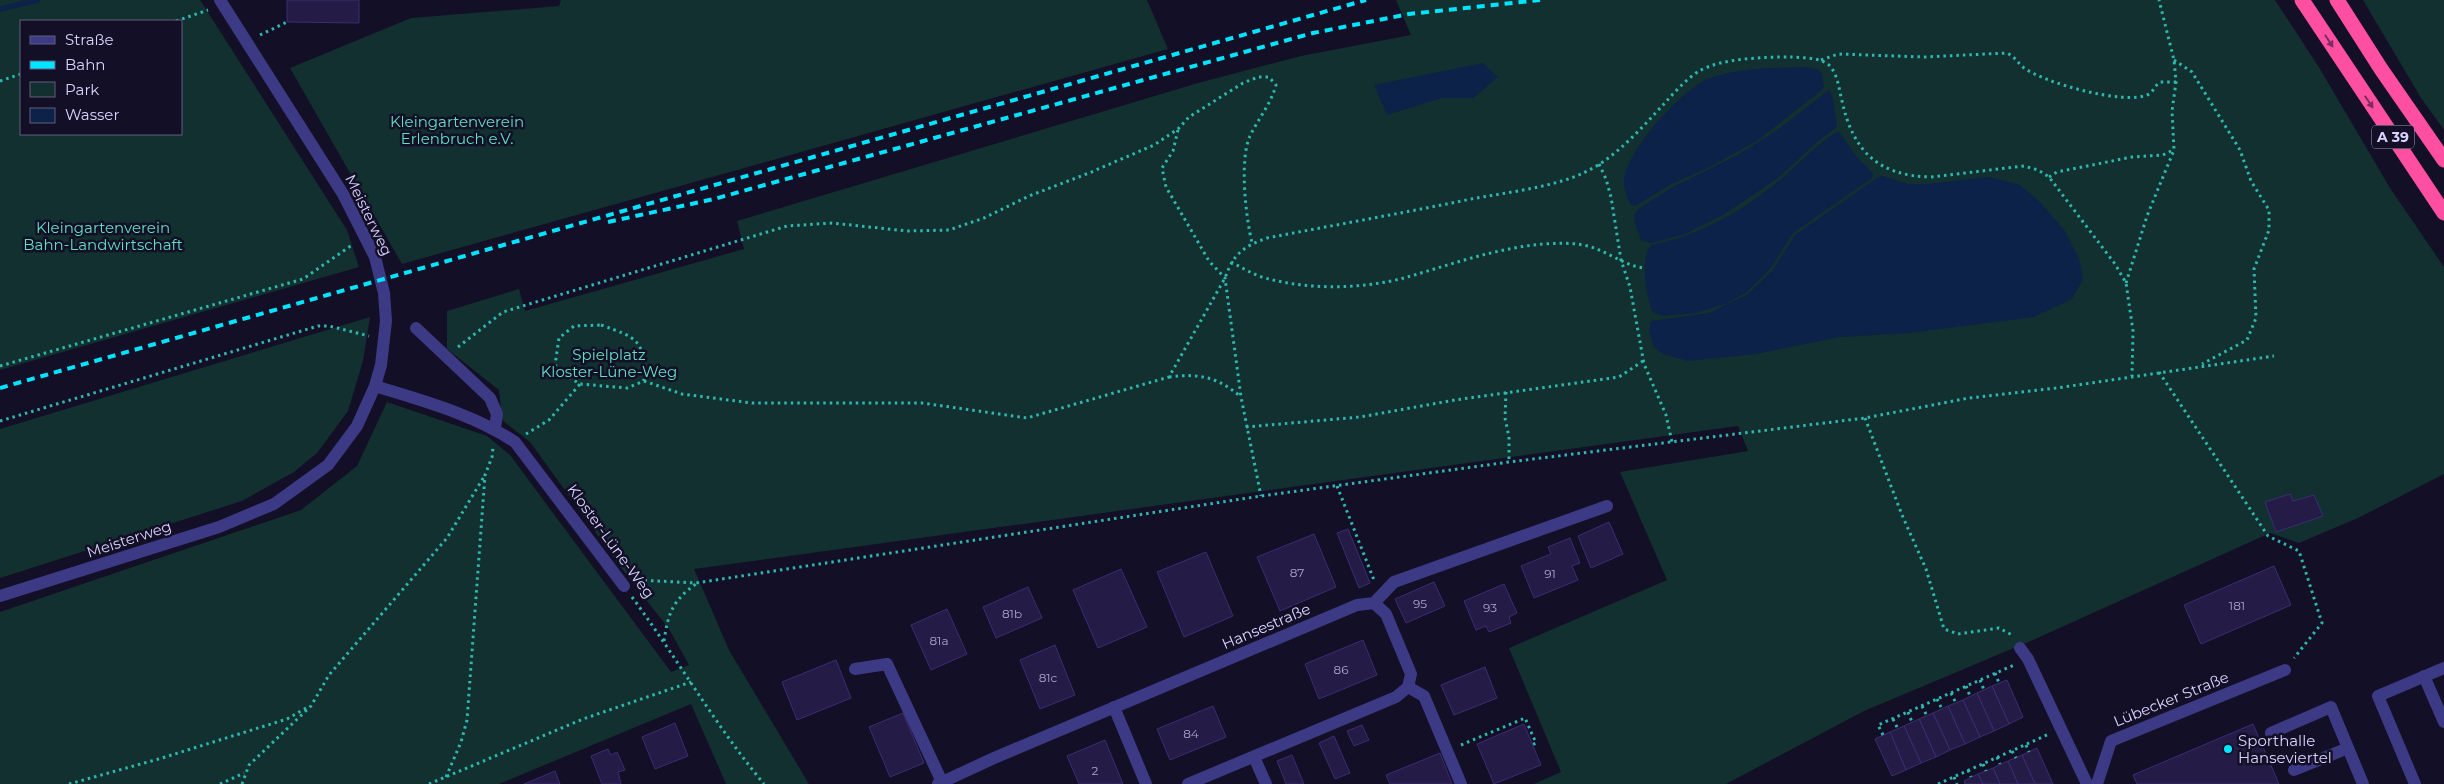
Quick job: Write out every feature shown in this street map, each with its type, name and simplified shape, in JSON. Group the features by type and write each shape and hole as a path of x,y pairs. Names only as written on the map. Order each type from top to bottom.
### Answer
{"highway":[{"name":"A 39","path":"2302,0 2444,213"},
{"name":"A 39","path":"2337,0 2444,160"}],"street":[{"name":"Meisterweg","path":"0,596 219,526 274,504 328,465 357,426 375,386 385,339 384,293 375,258 344,194 222,2"},
{"path":"416,328 495,405 497,414 495,428"},
{"name":"Kloster-Lüne-Weg","path":"375,386 448,409 495,428 515,442 624,586"},
{"path":"1188,784 1396,697 1408,687 1411,674 1386,614 1374,603 1394,582 1607,506"},
{"name":"Hansestraße","path":"940,783 994,758 1357,605 1374,603"},
{"path":"2024,653 2087,784"},
{"path":"855,669 887,664 940,783"},
{"path":"2415,784 2378,696 2444,668"},
{"name":"Lübecker Straße","path":"2097,784 2111,741 2285,670"},
{"path":"2424,676 2444,722"},
{"path":"1408,687 1424,696 1461,784"},
{"path":"1114,707 1146,784"},
{"path":"2271,733 2331,707 2364,784"},
{"path":"2294,770 2348,748"},
{"path":"1254,756 1266,784"}],"path":[{"path":"2126,283 2148,216 2174,150 2172,111 2176,82 2174,60 2159,0"},
{"path":"178,20 222,2"},
{"path":"248,42 287,22"},
{"path":"1821,60 1838,54 1924,57 2007,54 2014,57 2024,68 2060,83 2121,99 2146,95 2160,82 2176,82"},
{"path":"1169,376 1225,278 1231,262 1239,252 1252,243 1267,238 1571,178 1599,164 1624,148 1681,86 1700,71 1720,62 1788,57 1821,60 1828,64 1836,77 1846,118 1856,142 1877,163 1904,175 1916,177 2024,166 2038,170 2049,177 2115,264 2126,283 2133,331 2132,376"},
{"path":"2174,60 2192,72 2240,150 2251,181 2269,210 2269,230 2254,270 2256,318 2247,340 2199,366"},
{"path":"0,81 20,74"},
{"path":"446,356 503,312 787,226 832,223 907,232 949,230 984,218 1029,196 1146,148 1178,129 1189,117 1244,83 1258,77 1269,77 1276,85 1274,95 1249,138 1244,171 1252,243"},
{"path":"1178,129 1173,151 1162,168 1166,188 1209,261 1225,278 1241,397 1261,496"},
{"path":"2049,177 2057,172 2132,158 2162,155 2174,150"},
{"path":"1599,164 1606,178 1621,260 1632,296 1643,361 1666,415 1672,442"},
{"path":"0,366 304,279 350,246 367,240"},
{"path":"1231,262 1268,279 1307,286 1360,285 1402,278 1465,259 1510,249 1543,244 1574,243 1597,249 1645,268"},
{"path":"644,381 645,356 631,336 602,325 574,326 558,338 555,364 564,374 580,384 627,388 644,381 682,394 752,404 922,403 1027,418 1169,376 1197,376 1225,383 1241,397"},
{"path":"0,421 318,326 329,326 385,339"},
{"path":"616,574 640,581 696,583 1261,496 1509,462 1865,418 1969,398 2056,388 2274,356"},
{"path":"1246,427 1360,417 1506,392 1619,377 1643,361"},
{"path":"2159,372 2268,536 2299,552 2322,623 2285,670"},
{"path":"515,442 548,420 580,384"},
{"path":"1506,392 1505,418 1509,437 1509,462"},
{"path":"1865,418 1902,515 1926,569 1944,629 1958,634 1998,628 2011,634 2024,653 1994,674 1878,725 1883,735"},
{"path":"242,784 245,772 249,766 311,706 329,675 448,538 485,474 492,457 495,428"},
{"path":"446,777 461,742 467,720 485,474"},
{"path":"1337,486 1375,583 1374,603"},
{"path":"664,641 672,609 680,595 696,583"},
{"name":"Kloster-Lüne-Weg","path":"624,586 664,641 708,711 764,784"},
{"path":"1994,674 1999,683"},
{"path":"1980,680 1984,690"},
{"path":"428,784 583,719 691,682"},
{"path":"1966,686 1970,696"},
{"path":"1951,693 1956,703"},
{"path":"1937,699 1942,709"},
{"path":"69,784 162,758 287,719 311,706"},
{"path":"1922,706 1927,716"},
{"path":"1908,712 1912,722"},
{"path":"1447,751 1526,718 1536,743 1532,745"},
{"path":"1893,719 1898,729"},
{"path":"1939,784 2061,729"},
{"path":"2026,745 2029,752"},
{"path":"2012,751 2016,758"},
{"path":"1997,757 2000,764"},
{"path":"1983,764 1986,770"},
{"path":"1968,770 1971,777"},
{"path":"220,784 245,772"},
{"path":"1954,777 1957,784"}],"green space":[{"name":"Kleingartenverein Bahn-Landwirtschaft","path":"0,0 200,0 347,230 359,267 0,370"},
{"name":"Kleingartenverein Erlenbruch e.V.","path":"561,0 1147,0 1168,49 402,264 290,68 411,18 559,6"},
{"name":"Spielplatz Kloster-Lüne-Weg","path":"1396,0 2275,0 2320,69 2390,188 2444,267 2444,474 2358,518 2299,543 2270,533 2033,640 1864,711 1726,784 1534,784 1561,772 1509,648 1667,580 1620,472 1748,451 1738,426 694,569 729,650 809,784 726,784 691,704 499,784 0,784 0,612 301,510 357,466 387,402 487,436 510,455 671,672 689,665 669,629 622,569 530,442 502,420 499,390 447,349 447,311 519,289 525,311 744,249 737,221 1198,83 1301,56 1411,35","holes":["1497,77 1473,98 1442,98"]},
{"path":"2363,0 2444,0 2444,130 2421,98"},
{"path":"370,317 363,361 348,411 317,453 294,472 242,501 0,578 0,429"}],"water":[{"path":"1483,63 1498,77 1473,98 1442,98 1387,115 1374,85"},
{"path":"1806,67 1817,69 1822,73 1824,88 1757,141 1711,166 1670,185 1635,206 1631,205 1624,183 1626,171 1633,156 1656,124 1684,95 1708,79 1732,72"},
{"path":"1829,90 1833,98 1837,127 1818,141 1778,178 1723,215 1685,234 1652,243 1641,240 1634,220 1635,214 1640,208 1671,188 1741,153 1776,131"},
{"path":"1837,132 1840,133 1856,156 1873,173 1872,178 1793,233 1771,268 1747,292 1725,304 1696,313 1663,316 1653,312 1650,306 1645,277 1646,258 1648,250 1652,245 1687,235 1737,211 1767,190 1815,148"},
{"path":"1883,176 1908,184 1927,184 1989,177 2020,185 2041,203 2065,231 2080,261 2083,279 2072,299 2034,317 1910,333 1840,337 1756,354 1688,361 1663,354 1654,347 1649,331 1651,321 1709,313 1748,294 1773,270 1795,235 1878,177"}],"building":[{"path":"287,0 359,0 359,23 287,22"},
{"path":"2290,494 2293,501 2314,495 2323,516 2276,532 2265,502"},
{"path":"1609,522 1623,554 1591,568 1578,536"},
{"path":"1348,529 1370,583 1359,588 1337,533"},
{"path":"1314,534 1336,587 1280,611 1257,557"},
{"path":"1570,538 1580,563 1572,566 1578,580 1534,598 1521,566 1551,554 1548,547"},
{"path":"1206,552 1233,616 1184,637 1157,572"},
{"path":"2274,566 2291,605 2201,644 2184,605"},
{"path":"1121,569 1147,627 1098,648 1073,590"},
{"path":"1434,582 1445,606 1406,623 1395,599"},
{"path":"1504,584 1517,613 1509,617 1511,623 1489,632 1486,626 1476,630 1464,601"},
{"path":"1028,587 1042,618 996,638 983,607"},
{"path":"947,609 967,654 931,670 911,625"},
{"path":"1363,640 1377,675 1319,699 1305,664"},
{"path":"1055,645 1075,695 1040,709 1020,660"},
{"path":"836,660 851,698 797,720 782,682"},
{"path":"1485,667 1497,698 1454,715 1441,685"},
{"path":"2007,680 2023,717 2009,724 1992,686"},
{"path":"1992,686 2009,724 1994,731 1977,693"},
{"path":"1977,693 1994,731 1980,737 1963,700"},
{"path":"1963,700 1980,737 1965,744 1948,706"},
{"path":"1213,706 1226,737 1170,760 1157,729"},
{"path":"1948,706 1965,744 1950,750 1933,713"},
{"path":"903,713 924,763 890,777 869,727"},
{"path":"1933,713 1950,750 1936,757 1919,719"},
{"path":"1919,719 1936,757 1921,763 1904,726"},
{"path":"675,723 688,756 655,769 642,737"},
{"path":"1524,724 1541,765 1494,784 1477,744"},
{"name":"Sporthalle Hanseviertel","path":"2253,724 2279,784 2137,784 2133,775"},
{"path":"1362,725 1369,740 1354,746 1347,731"},
{"path":"1904,726 1921,763 1906,770 1890,732"},
{"path":"1890,732 1906,770 1892,776 1875,739"},
{"path":"1334,736 1350,773 1335,779 1319,743"},
{"path":"1105,740 1123,784 1079,784 1067,756"},
{"path":"2037,748 2053,784 2035,784 2022,755"},
{"path":"608,749 611,755 617,752 625,770 618,772 621,784 602,784 591,756"},
{"path":"1440,753 1452,784 1390,784 1386,775"},
{"path":"1292,755 1304,784 1286,784 1277,761"},
{"path":"2022,755 2035,784 2018,784 2008,761"},
{"path":"2008,761 2018,784 2000,784 1993,768"},
{"path":"1993,768 2000,784 1983,784 1978,774"},
{"path":"555,771 560,784 524,784"},
{"path":"1978,774 1983,784 1965,784 1964,781"}],"waterway":[{"path":"0,9 38,0"}],"railway":[{"path":"0,388 1366,0"},
{"path":"608,222 714,199 1313,33 1409,14 1540,0"}],"place":[{"name":"Sporthalle Hanseviertel","path":"2228,749"}]}
